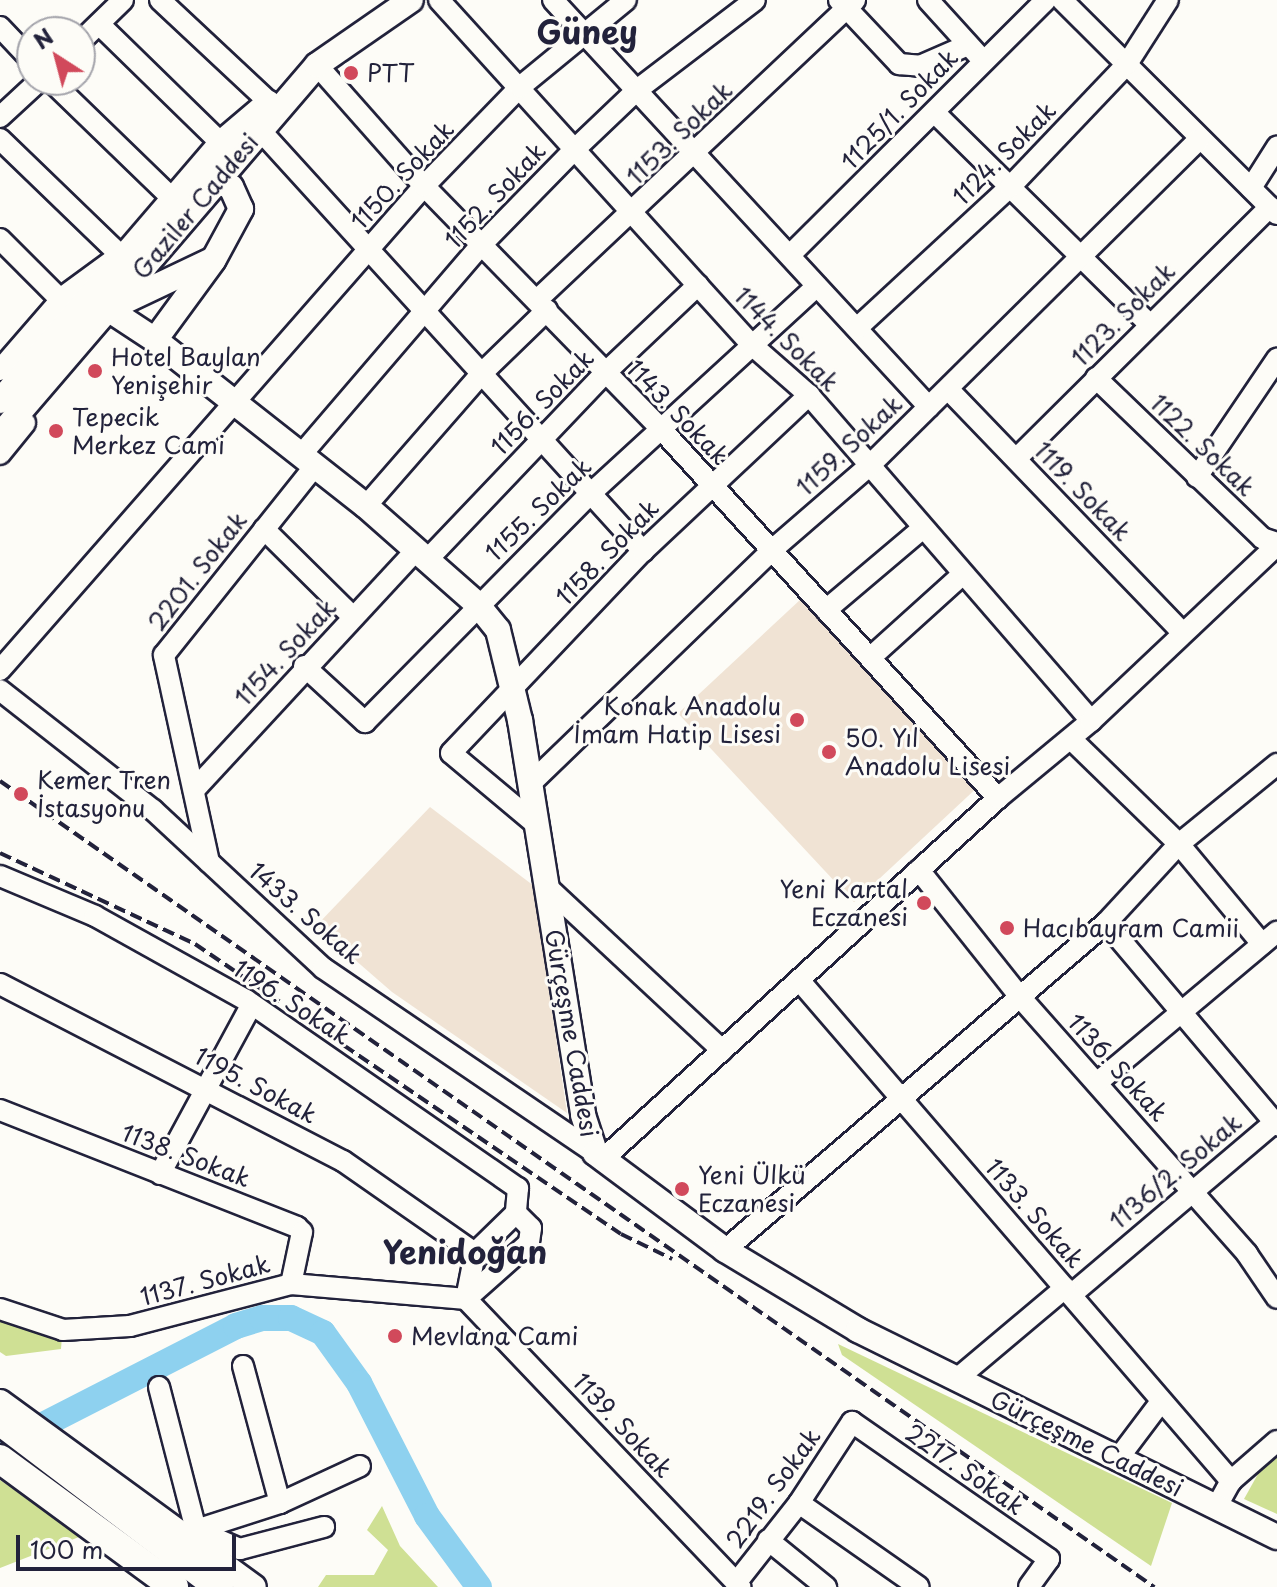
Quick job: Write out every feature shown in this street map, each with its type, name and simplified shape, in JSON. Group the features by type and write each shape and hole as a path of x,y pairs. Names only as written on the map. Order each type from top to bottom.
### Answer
{"highway":[{"path":"4,1414 236,1583"},
{"path":"11,1466 174,1587"}],"main road":[{"name":"Gaziler Caddesi","path":"0,401 120,255 174,200 210,178 221,143 269,102 313,51 391,0"},
{"name":"Gaziler Caddesi","path":"0,435 108,309 210,178 317,65 411,0"},
{"path":"155,340 214,259 241,209 238,196 210,178"},
{"path":"108,309 214,259"},
{"name":"Gürçeşme Caddesi","path":"108,309 155,340 366,506 477,604 498,630 514,686 583,1115 598,1156 725,1250 858,1330 1277,1537"},
{"path":"134,1558 144,1587"}],"street":[{"path":"96,27 123,0"},
{"path":"160,0 269,102"},
{"name":"1144. Sokak","path":"439,0 752,345 809,395 1091,721"},
{"path":"553,0 929,407"},
{"name":"1150. Sokak","path":"0,670 424,186 520,87 626,0"},
{"name":"1152. Sokak","path":"308,461 482,244 637,90 755,0"},
{"path":"928,0 983,60"},
{"name":"1125/1. Sokak","path":"790,255 936,114 983,60 1046,0"},
{"path":"1062,0 1273,211"},
{"name":"1124. Sokak","path":"857,328 1010,187 1127,64 1168,0"},
{"path":"847,2 899,64 920,66 968,45"},
{"name":"1153. Sokak","path":"366,506 542,305 847,2"},
{"path":"99,24 221,143"},
{"path":"0,27 16,44"},
{"name":"1143. Sokak","path":"317,65 424,186 661,429 998,798"},
{"path":"0,117 23,96"},
{"path":"67,96 174,200"},
{"path":"936,114 1148,323"},
{"path":"259,129 540,442 643,551"},
{"path":"0,139 120,255 61,300 5,355"},
{"name":"1159. Sokak","path":"530,784 772,550 869,466 1199,140"},
{"path":"1251,188 1277,147"},
{"name":"1123. Sokak","path":"1016,459 1148,323 1273,211"},
{"path":"0,239 61,300"},
{"name":"1156. Sokak","path":"422,555 698,285"},
{"name":"1155. Sokak","path":"304,666 365,722 477,604 589,495 817,286"},
{"path":"0,454 101,328 108,309"},
{"path":"1197,477 1277,359"},
{"name":"1122. Sokak","path":"1096,378 1262,538 1277,544"},
{"name":"1119. Sokak","path":"948,389 1181,631"},
{"name":"1158. Sokak","path":"537,825 451,753 643,551 809,395"},
{"name":"2201. Sokak","path":"209,862 164,655 264,529 308,461"},
{"path":"264,529 353,617"},
{"path":"826,610 922,529"},
{"path":"598,1156 722,1050 998,798 1091,721 1181,631 1277,544"},
{"name":"1154. Sokak","path":"194,790 304,666 422,555"},
{"path":"870,658 962,575"},
{"name":"1433. Sokak","path":"0,690 153,810 323,968 598,1156"},
{"path":"1071,739 1270,938 1098,1082"},
{"path":"725,1250 1106,923 1179,844 1277,764"},
{"name":"1136. Sokak","path":"919,870 1020,997 1192,1190 1277,1298"},
{"name":"1196. Sokak","path":"0,876 95,916 252,1004 501,1174 518,1188 516,1213"},
{"path":"546,886 722,1050"},
{"path":"1106,923 1276,1122"},
{"name":"1133. Sokak","path":"799,980 1068,1291 1160,1403 1231,1481"},
{"name":"1195. Sokak","path":"0,984 207,1088 343,1161 475,1253"},
{"path":"160,1174 252,1004"},
{"name":"1138. Sokak","path":"0,1110 297,1227 302,1232 291,1284"},
{"name":"1136/2. Sokak","path":"958,1378 1276,1122"},
{"path":"516,1213 531,1228 529,1243 466,1299 475,1253 516,1213"},
{"name":"1137. Sokak","path":"0,1309 63,1330 130,1326 291,1284 466,1299"},
{"name":"1139. Sokak","path":"466,1299 738,1585"},
{"path":"243,1366 280,1503"},
{"path":"159,1387 196,1530"},
{"path":"1117,1460 1160,1403"},
{"name":"2219. Sokak","path":"738,1585 768,1540 799,1503 852,1422"},
{"name":"2217. Sokak","path":"852,1422 1049,1559 1029,1587"},
{"path":"1217,1506 1231,1481 1277,1441"},
{"path":"196,1530 280,1503 360,1466"},
{"path":"799,1503 919,1587"},
{"path":"196,1530 240,1549 324,1527"},
{"path":"768,1540 826,1587"},
{"path":"236,1583 240,1549"}],"shaded area":[{"name":"50. Yıl Anadolu Lisesi","path":"801,599 977,788 854,902 678,714"},
{"path":"430,807 534,886 567,1113 392,992 316,926"}],"green space":[{"path":"0,1320 62,1336 61,1349 6,1356 0,1352"},
{"path":"838,1344 1172,1503 1151,1566 842,1355"},
{"path":"1277,1454 1277,1514 1244,1499 1263,1465"},
{"path":"0,1480 13,1489 79,1537 0,1568"},
{"path":"382,1506 400,1546 438,1587 318,1587 326,1575 374,1575 388,1550 367,1530"}],"waterway":[{"path":"0,1447 236,1326 262,1318 291,1318 323,1333 359,1383 427,1516 479,1587"}],"railway":[{"path":"0,781 1154,1587"},
{"path":"0,853 195,944 621,1234 672,1259"}],"place":[{"name":"PTT","path":"351,73"},
{"name":"Hotel Baylan Yenişehir","path":"95,371"},
{"name":"Tepecik Merkez Cami","path":"56,431"},
{"name":"Konak Anadolu İmam Hatip Lisesi","path":"797,720"},
{"name":"50. Yıl Anadolu Lisesi","path":"829,752"},
{"name":"Kemer Tren İstasyonu","path":"21,794"},
{"name":"Yeni Kartal Eczanesi","path":"924,903"},
{"name":"Hacıbayram Camii","path":"1007,928"},
{"name":"Yeni Ülkü Eczanesi","path":"682,1189"},
{"name":"Mevlana Cami","path":"395,1336"}],"district":[{"name":"Güney","path":"587,31"},
{"name":"Yenidoğan","path":"465,1251"}]}
